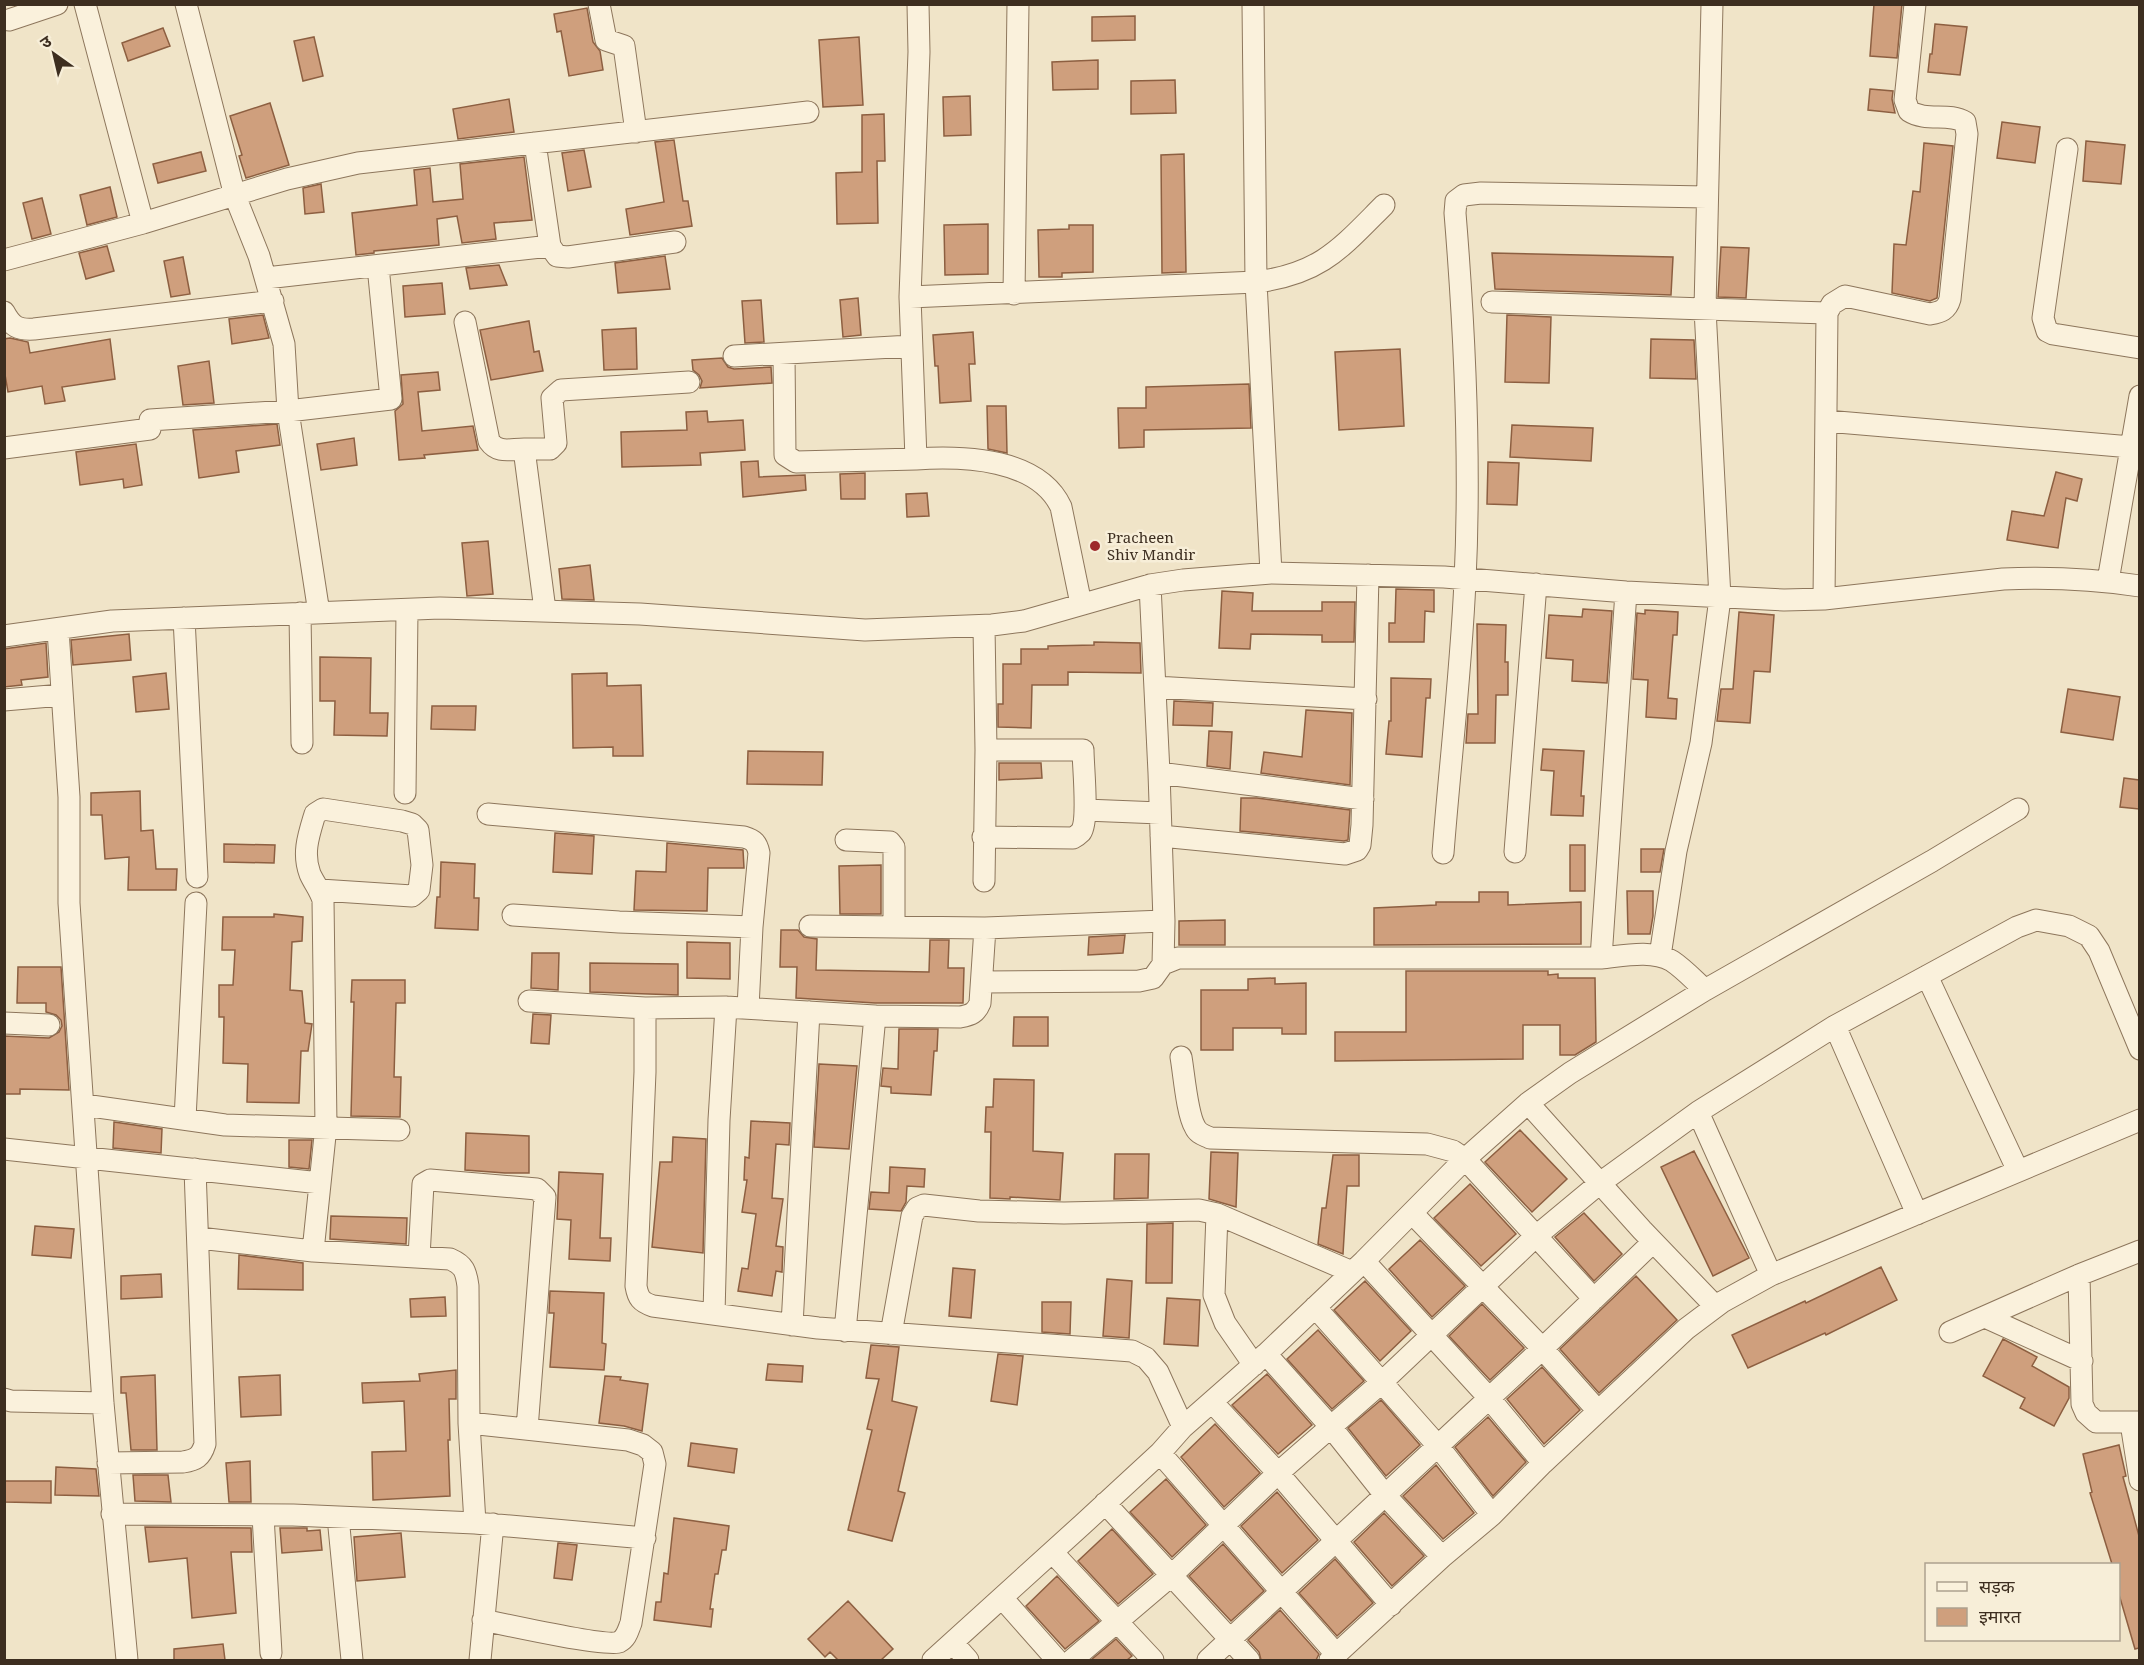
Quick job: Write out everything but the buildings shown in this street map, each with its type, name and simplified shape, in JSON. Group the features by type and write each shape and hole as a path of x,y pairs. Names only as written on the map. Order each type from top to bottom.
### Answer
{"street":[{"path":"9,20 57,4"},
{"path":"85,4 143,223"},
{"path":"186,4 235,196 266,278 284,344 288,411 309,613 302,743"},
{"path":"599,4 606,40 624,46 636,132"},
{"path":"916,459 910,297 919,52 918,4"},
{"path":"1014,294 1018,4"},
{"path":"1253,4 1257,282 1271,573"},
{"path":"1660,956 1676,851 1698,760 1720,598 1705,309 1712,4"},
{"path":"1824,599 1827,313 1832,304 1845,296 1930,314 1941,312 1948,307 1950,299 1967,134 1965,123 1959,118 1916,116 1909,111 1905,100 1915,4"},
{"path":"4,260 143,223 286,179 358,163 808,112"},
{"path":"535,143 550,246 557,256 568,257 675,242"},
{"path":"2067,150 2056,240 2044,311 2044,325 2047,331 2053,334 2139,348"},
{"path":"1443,853 1465,579 1468,419 1456,201 1464,195 1480,193 1707,197"},
{"path":"910,297 1279,280 1306,271 1335,254 1384,205"},
{"path":"266,278 550,246"},
{"path":"4,448 150,424 391,399 378,266"},
{"path":"4,312 15,327 23,330 273,301"},
{"path":"1492,302 1827,313"},
{"path":"465,322 489,441 494,448 500,450 550,449 556,443 552,398 561,390 688,382"},
{"path":"734,356 911,346"},
{"path":"784,354 786,455 796,462 916,459 981,461 1016,468 1042,483 1051,491 1060,507 1081,604"},
{"path":"2108,581 2139,396"},
{"path":"1826,421 2131,447"},
{"path":"524,449 545,610"},
{"path":"4,636 112,621 440,608 640,614 865,630 984,626 1024,621 1150,585 1271,573 1465,579 1626,592 1784,600 1824,599 2003,579 2054,577 2139,586"},
{"path":"1161,836 1345,855 1357,850 1360,845 1363,799 1368,575"},
{"path":"1515,852 1536,584"},
{"path":"1150,585 1159,773 1164,921 1163,964"},
{"path":"1600,958 1626,592"},
{"path":"405,793 406,610"},
{"path":"184,618 197,877"},
{"path":"984,626 986,750 984,880"},
{"path":"58,630 69,797 69,903 103,1403 127,1660"},
{"path":"1155,687 1366,699"},
{"path":"4,700 62,695"},
{"path":"983,837 1073,838 1081,833 1085,810 1083,750 986,750"},
{"path":"1159,773 1363,799"},
{"path":"313,1251 326,1126 323,900 310,874 306,859 306,844 315,814 323,809 402,821 412,824 418,830 422,865 419,890 412,896 320,890"},
{"path":"933,1660 1003,1599 1160,1453 1183,1427 1358,1267 1465,1159 1528,1103 1599,1054 1705,990 1932,861 2018,809"},
{"path":"1085,810 1160,813"},
{"path":"488,814 744,837 752,840 757,844 759,853 748,1008"},
{"path":"846,840 890,842 894,847 894,927"},
{"path":"185,1119 196,903"},
{"path":"513,915 752,927"},
{"path":"1072,1660 1172,1575 1278,1473 1381,1383 1535,1237 1600,1183 1698,1112 1834,1026 2017,927 2036,920 2068,926 2089,936 2099,951 2139,1049"},
{"path":"810,926 985,928 1164,921"},
{"path":"529,1001 645,1008 726,1007 875,1016 960,1017 977,1011 980,1003 985,928"},
{"path":"983,982 1138,981 1153,978 1163,964 1178,958 1600,958 1636,955 1660,956 1674,962 1705,990"},
{"path":"1927,976 2018,1171"},
{"path":"714,1314 719,1120 726,1007"},
{"path":"645,1008 645,1072 636,1286 638,1297 644,1303 846,1331 1132,1352 1146,1358 1158,1372 1183,1427"},
{"path":"792,1325 809,1012"},
{"path":"846,1331 875,1016"},
{"path":"4,1023 49,1025"},
{"path":"1834,1026 1917,1214"},
{"path":"1181,1057 1194,1127 1200,1134 1210,1138 1427,1144 1453,1151 1465,1159 1594,1299"},
{"path":"1528,1103 1653,1242 1715,1306"},
{"path":"84,1105 235,1126 275,1128 326,1126 399,1130"},
{"path":"1698,1112 1771,1275"},
{"path":"1160,1453 1281,1592 1333,1658 1492,1515 1543,1463 1686,1329 1715,1306 1771,1275 2139,1120"},
{"path":"4,1149 87,1156 320,1183"},
{"path":"108,1463 183,1462 195,1460 202,1454 206,1434 195,1169"},
{"path":"419,1257 423,1184 430,1180 537,1189 545,1197 527,1429"},
{"path":"891,1334 912,1216 924,1205 979,1211 1064,1213 1199,1210 1217,1214 1358,1267 1431,1336 1489,1398 1543,1463"},
{"path":"1412,1213 1482,1288 1543,1348 1598,1411"},
{"path":"1217,1214 1214,1295 1225,1323 1330,1427 1384,1495 1443,1557"},
{"path":"199,1238 313,1251 450,1260 461,1264 466,1273 468,1286 469,1423 484,1523 483,1620 480,1660"},
{"path":"1209,1660 1653,1242"},
{"path":"1950,1332 2139,1251"},
{"path":"2079,1275 2082,1404 2086,1413 2096,1422 2135,1422 2139,1480"},
{"path":"1315,1307 1438,1446 1492,1515"},
{"path":"1985,1317 2082,1360"},
{"path":"4,1399 103,1403"},
{"path":"1212,1402 1278,1473 1391,1605"},
{"path":"469,1423 628,1440 643,1445 652,1452 655,1464 631,1623 622,1641 615,1643 598,1641 483,1620"},
{"path":"1105,1503 1249,1660"},
{"path":"112,1514 338,1517 484,1523 645,1538"},
{"path":"263,1516 271,1653"},
{"path":"338,1517 351,1660"},
{"path":"1053,1553 1153,1660"},
{"path":"1003,1599 1057,1660"},
{"path":"953,1643 968,1660"}],"place":[{"name":"Pracheen Shiv Mandir","path":"1095,546"}]}
